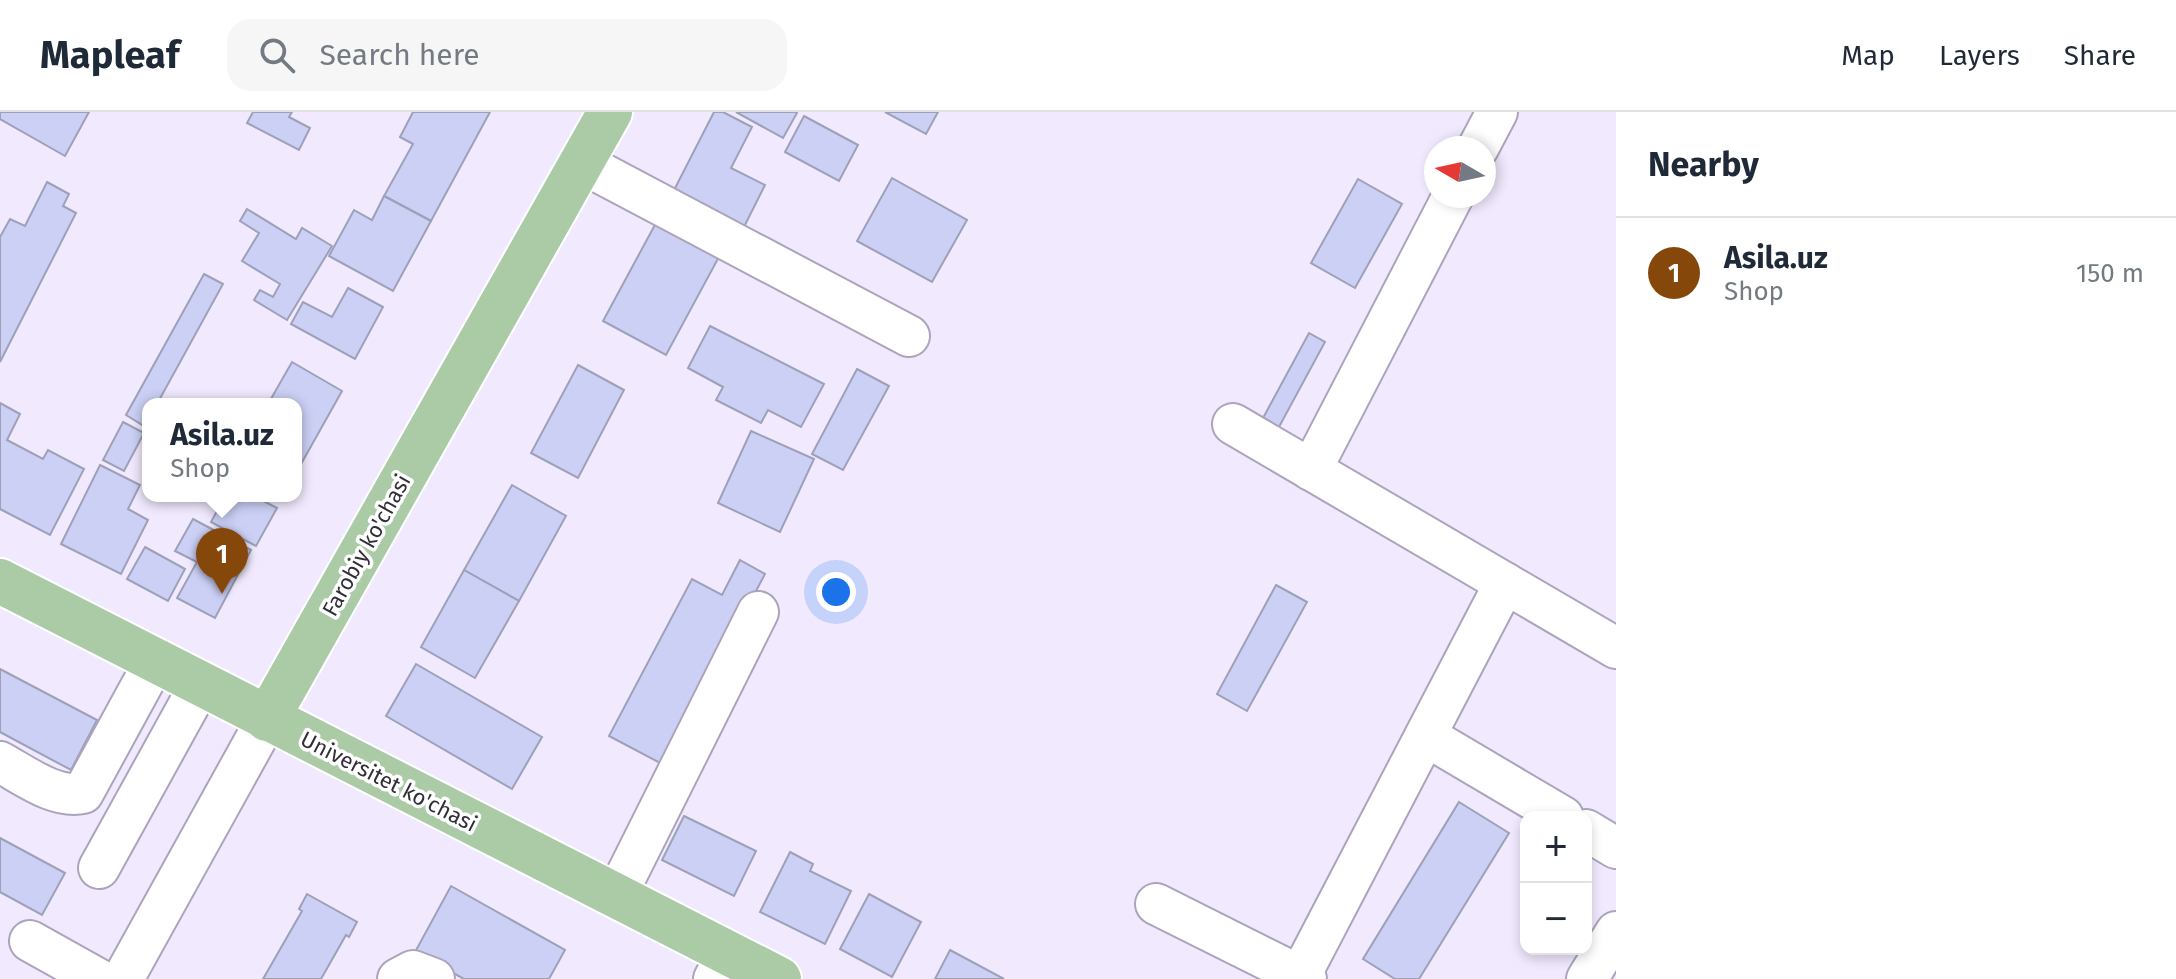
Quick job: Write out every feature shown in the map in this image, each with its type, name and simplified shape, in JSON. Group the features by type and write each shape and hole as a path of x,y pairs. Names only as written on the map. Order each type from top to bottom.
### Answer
{"main road":[{"name":"Farobiy ko'chasi","path":"267,719 610,112"},
{"name":"Universitet ko'chasi","path":"0,581 616,896 721,966 771,977"}],"street":[{"path":"1484,136 1497,112"},
{"path":"582,163 909,336"},
{"path":"1311,470 1447,208"},
{"path":"1233,424 1616,648"},
{"path":"1156,904 1303,978 1505,583"},
{"path":"616,896 758,612"},
{"path":"0,762 60,793 83,793 155,661"},
{"path":"99,868 200,685"},
{"name":"Farobiy ko'chasi","path":"123,979 267,719"},
{"path":"1426,736 1553,811"},
{"path":"1592,834 1616,848"},
{"path":"1587,979 1616,932"},
{"path":"30,941 98,979"},
{"path":"398,979 413,971 434,979"}],"building":[{"path":"0,112 89,112 65,156 0,119"},
{"path":"253,112 292,112 289,117 310,128 299,150 247,123"},
{"path":"413,112 490,112 431,221 384,196 413,144 400,137"},
{"path":"714,112 723,112 752,127 731,168 765,185 742,231 671,196"},
{"path":"736,112 795,112 797,113 783,138"},
{"path":"885,112 938,112 926,134"},
{"path":"804,116 858,145 839,181 785,152"},
{"path":"892,178 967,220 932,282 857,241"},
{"path":"1358,179 1402,204 1355,288 1311,263"},
{"path":"47,182 69,194 63,206 76,213 0,362 0,237 10,219 25,226"},
{"path":"384,196 431,221 393,291 329,256 354,210 372,220"},
{"path":"247,209 296,239 302,228 332,246 287,320 254,300 260,290 273,297 280,284 242,261 259,233 240,221"},
{"path":"657,221 720,255 666,355 603,321"},
{"path":"204,274 223,284 160,398 142,398 142,425 126,415"},
{"path":"348,288 383,307 355,359 291,324 303,302 332,317"},
{"path":"710,326 824,384 801,427 768,410 761,423 716,400 723,387 688,368"},
{"path":"1309,333 1325,342 1279,427 1263,418"},
{"path":"292,362 342,391 302,462 302,398 271,398"},
{"path":"578,365 624,390 578,478 531,453"},
{"path":"857,369 889,386 843,470 812,454"},
{"path":"0,403 20,414 7,440 43,459 48,450 84,469 50,535 0,509"},
{"path":"123,422 142,432 124,471 103,460"},
{"path":"751,431 814,459 780,532 718,503"},
{"path":"100,465 140,485 128,509 148,520 121,574 61,544"},
{"path":"512,485 566,516 519,601 464,570"},
{"path":"222,502 266,502 277,508 256,546 211,522"},
{"path":"193,519 251,550 215,618 177,598 197,562 175,551"},
{"path":"145,547 185,569 168,601 127,579"},
{"path":"740,560 765,574 664,765 609,736 692,579 722,595"},
{"path":"464,570 519,601 475,678 421,647"},
{"path":"1276,585 1307,602 1247,711 1217,694"},
{"path":"416,664 542,737 512,789 386,716"},
{"path":"0,669 97,720 71,770 0,732"},
{"path":"1459,802 1509,833 1419,979 1395,979 1363,959"},
{"path":"684,816 756,851 734,896 662,860"},
{"path":"0,838 65,873 42,915 0,892"},
{"path":"790,852 813,864 810,871 851,891 825,944 760,912"},
{"path":"451,886 565,950 549,979 464,979 415,952"},
{"path":"307,894 357,922 321,979 263,979 302,911 299,909"},
{"path":"869,894 921,922 892,977 840,949"},
{"path":"950,950 1004,979 935,979"}],"place":[{"name":"Asila.uz","path":"222,594"}]}
